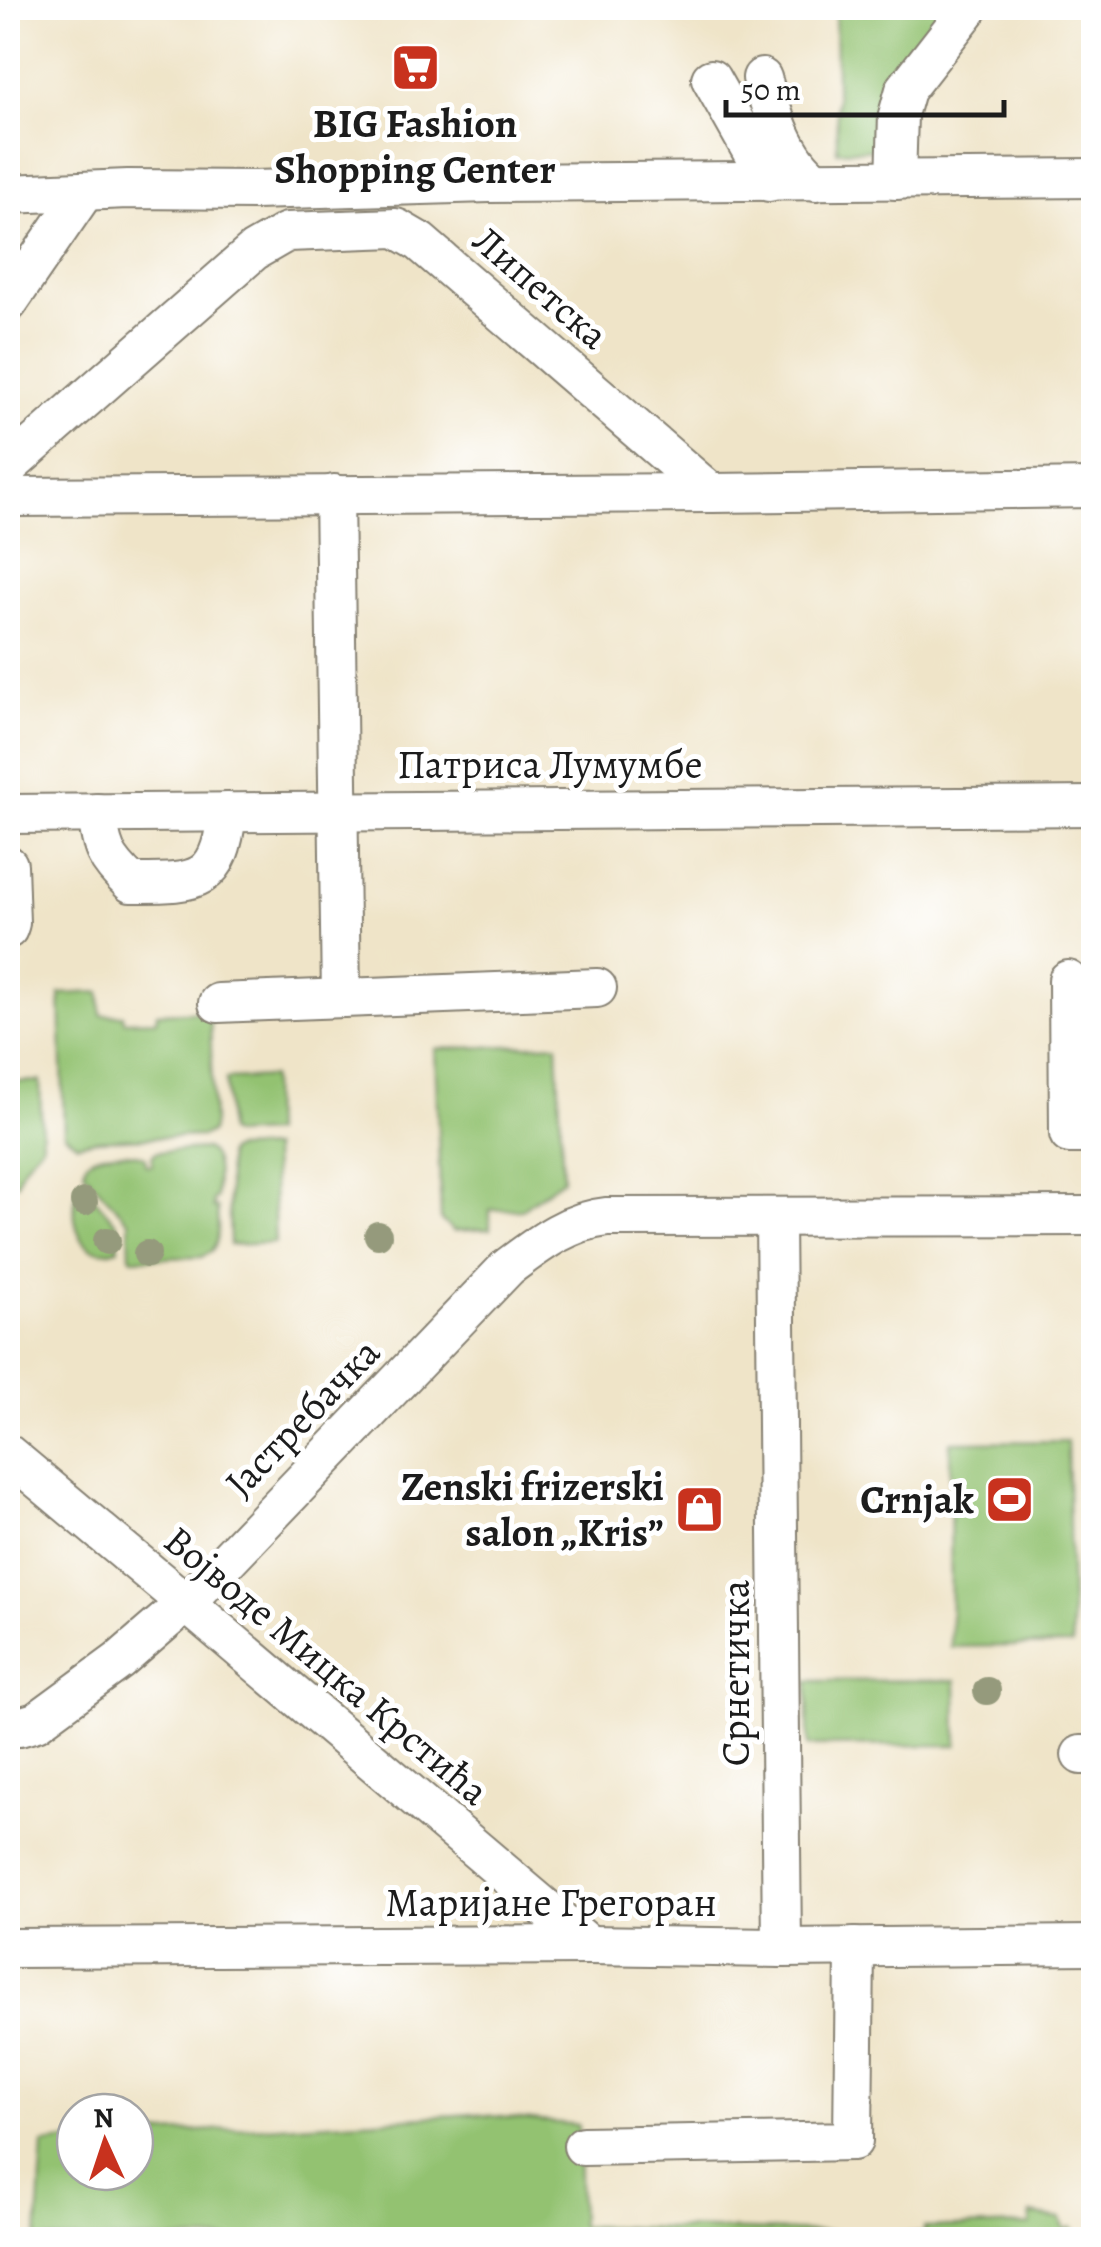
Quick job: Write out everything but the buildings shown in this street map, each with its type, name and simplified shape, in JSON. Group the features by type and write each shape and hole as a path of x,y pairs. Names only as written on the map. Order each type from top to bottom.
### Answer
{"street":[{"path":"896,180 898,115 906,90 969,8"},
{"path":"762,78 784,141 800,168 816,181"},
{"path":"712,79 769,182"},
{"path":"12,194 432,184 1094,178"},
{"path":"8,467 254,252 287,232 396,228 432,184"},
{"path":"8,303 84,190"},
{"path":"254,190 287,232"},
{"name":"Липетска","path":"396,228 420,242 711,493"},
{"path":"8,498 1094,488"},
{"path":"334,494 341,998"},
{"name":"Патриса Лумумбе","path":"8,814 1094,806"},
{"path":"97,813 100,841 113,866 131,883 170,883 198,879 217,859 227,812"},
{"path":"8,865 8,929"},
{"path":"1068,980 1069,1134 1094,1134"},
{"path":"218,1004 597,988"},
{"path":"775,1217 1094,1216"},
{"name":"Јастребачка","path":"8,1727 36,1722 118,1661 186,1603 508,1267 561,1230 578,1222 607,1217 775,1217"},
{"name":"Срнетичка","path":"775,1217 782,1948"},
{"name":"Војводе Мицка Крстића","path":"8,1454 589,1945"},
{"name":"Маријане Грегоран","path":"8,1948 1094,1944"},
{"path":"584,2146 852,2142 855,1947"}],"green space":[{"path":"835,8 951,8 887,149 837,151"},
{"path":"100,992 101,1015 123,1015 124,1021 156,1020 157,1013 210,1011 211,1132 202,1136 77,1144 64,1134 60,994"},
{"path":"557,1044 563,1179 522,1209 490,1210 490,1229 453,1231 441,1220 435,1049"},
{"path":"271,1077 272,1133 228,1132 226,1079"},
{"path":"40,1081 42,1145 26,1162 17,1183 8,1183 8,1082"},
{"path":"272,1148 275,1243 230,1245 227,1153 233,1149"},
{"path":"206,1149 217,1171 213,1208 217,1208 218,1230 213,1249 201,1257 132,1259 129,1222 84,1172 86,1163 97,1156 124,1153 145,1157 146,1165 152,1165 156,1152"},
{"path":"79,1186 86,1188 118,1225 118,1249 93,1249 79,1234 74,1210"},
{"name":"Crnjak","path":"1067,1441 1072,1645 951,1647 950,1442"},
{"path":"956,1680 957,1745 808,1746 808,1681"},
{"path":"473,2114 578,2125 580,2226 920,2234 920,2240 37,2240 43,2144 55,2142 55,2192 155,2192 155,2134"},
{"path":"1031,2214 1061,2219 1065,2231 1071,2227 1074,2230 1070,2235 1081,2238 1092,2234 1093,2239 924,2239 924,2228 1030,2225"}],"place":[{"name":"BIG Fashion Shopping Center","path":"415,68"},
{"name":"Crnjak","path":"1009,1499"},
{"name":"Zenski frizerski salon „Kris”","path":"699,1509"}]}
